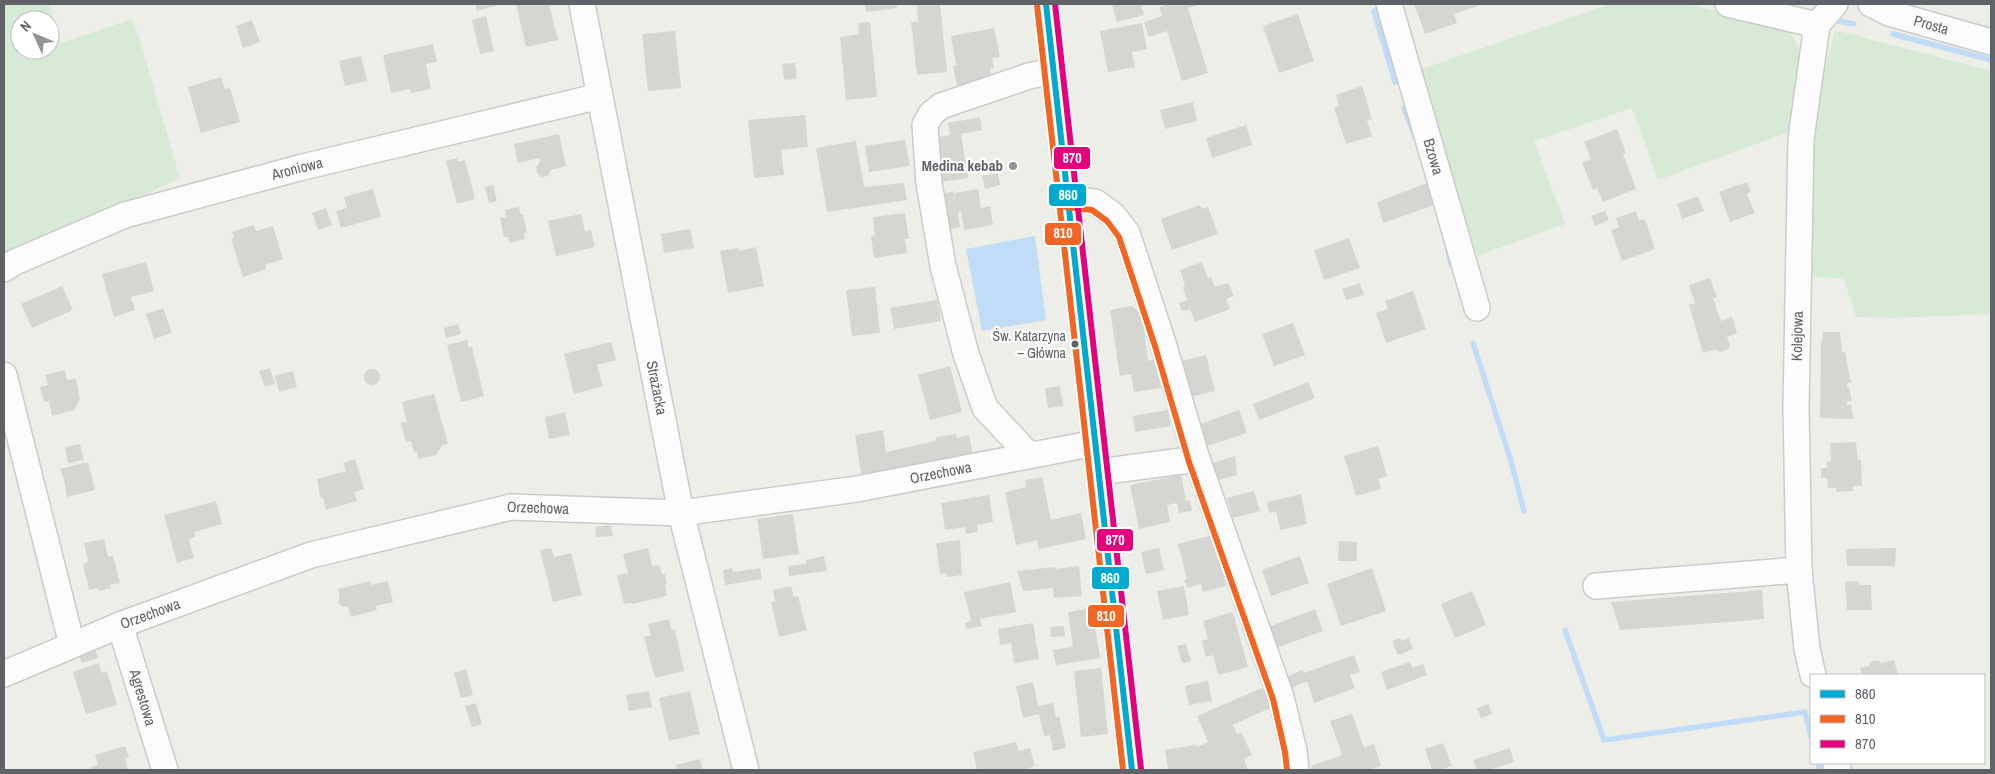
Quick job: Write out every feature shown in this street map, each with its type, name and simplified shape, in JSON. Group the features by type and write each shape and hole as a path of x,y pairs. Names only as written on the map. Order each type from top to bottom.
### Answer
{"street":[{"name":"Strażacka","path":"582,4 680,513 746,770"},
{"path":"1046,4 1132,770"},
{"name":"Bzowa","path":"1389,4 1477,308"},
{"path":"1728,4 1817,25 1835,4"},
{"name":"Prosta","path":"1871,4 1889,13 1991,42"},
{"name":"Kolejowa","path":"1813,674 1807,649 1799,570 1796,407 1801,139 1817,25"},
{"path":"1029,455 985,408 966,354 942,257 929,183 925,125 930,114 941,106 1029,76 1054,71"},
{"name":"Aroniowa","path":"4,269 15,262 125,214 300,168 600,96"},
{"path":"1067,198 1095,202 1113,214 1127,233 1163,343 1197,460 1281,697 1294,751 1296,770"},
{"path":"4,374 72,645"},
{"name":"Orzechowa","path":"4,674 120,625 311,555 511,507 680,513 857,489 1095,443"},
{"path":"1099,472 1197,460"},
{"path":"1596,586 1799,570"},
{"name":"Agrestowa","path":"120,625 165,770"}],"green space":[{"path":"4,4 49,4 51,10 10,10 10,60 60,60 60,40 61,43 132,19 180,178 4,260"},
{"path":"1610,4 1687,4 1788,27 1800,50 1789,132 1658,180 1632,108 1534,141 1565,224 1477,256 1419,70"},
{"path":"1835,30 1991,71 1991,314 1894,318 1856,317 1844,279 1805,276 1811,124"}],"water":[{"path":"1035,236 1046,320 982,331 966,249"}],"building":[{"path":"475,4 502,4 477,11"},
{"path":"516,4 549,4 558,40 526,47"},
{"path":"865,4 896,4 897,8 866,12"},
{"path":"917,4 940,4 947,72 917,75 911,22 925,21 918,21"},
{"path":"1112,4 1141,4 1144,15 1117,22"},
{"path":"1169,4 1200,4 1188,8 1208,73 1182,81 1167,31 1149,37 1144,22 1162,16 1159,7"},
{"path":"1414,4 1477,4 1478,6 1454,14 1457,23 1425,34"},
{"path":"1298,14 1314,61 1279,73 1263,26"},
{"path":"486,16 494,51 480,54 472,20"},
{"path":"252,20 260,42 243,48 236,26"},
{"path":"870,22 877,97 846,100 840,37 859,34 858,23"},
{"path":"1142,23 1147,49 1132,52 1135,67 1108,72 1100,31"},
{"path":"994,28 1000,57 992,58 994,68 990,69 992,79 957,86 953,66 956,65 951,36"},
{"path":"675,31 681,88 648,91 642,34"},
{"path":"433,44 437,62 426,64 431,89 411,93 410,89 391,93 383,55"},
{"path":"361,56 367,81 345,86 339,61"},
{"path":"795,63 797,79 784,80 782,64"},
{"path":"221,77 225,89 230,88 240,122 201,133 188,87"},
{"path":"1362,86 1372,119 1367,121 1372,136 1346,144 1334,108 1339,106 1336,95"},
{"path":"1193,102 1197,121 1165,129 1160,110"},
{"path":"805,115 808,147 781,150 784,175 754,178 748,120"},
{"path":"980,117 982,130 961,134 968,178 941,182 934,138 950,135 948,123"},
{"path":"1246,125 1252,145 1212,158 1206,138"},
{"path":"1617,129 1626,153 1623,154 1636,189 1603,202 1597,188 1593,190 1582,162 1591,159 1584,142"},
{"path":"559,134 566,166 551,170 548,176 542,177 537,173 536,167 540,162 539,158 518,163 514,144"},
{"path":"905,140 910,166 869,172 865,146"},
{"path":"856,141 864,187 904,183 907,200 827,212 816,148"},
{"path":"457,158 458,162 465,160 475,199 457,204 446,161"},
{"path":"998,173 1000,185 985,189 982,176"},
{"path":"1747,182 1751,192 1747,194 1755,213 1730,222 1719,192"},
{"path":"1427,183 1434,205 1383,223 1377,202"},
{"path":"493,185 497,201 489,203 485,187"},
{"path":"373,189 381,217 341,228 336,211 347,208 344,197"},
{"path":"978,189 981,208 990,206 993,225 964,230 961,211 958,212 960,227 949,230 942,194 954,191 955,201 955,193"},
{"path":"1698,196 1704,211 1682,219 1677,204"},
{"path":"1200,205 1202,209 1208,207 1218,234 1172,250 1161,219"},
{"path":"519,207 520,214 523,214 527,233 524,233 525,239 510,243 508,237 504,237 500,218 506,217 505,210"},
{"path":"326,208 332,225 318,230 312,213"},
{"path":"1605,211 1609,220 1595,226 1591,216"},
{"path":"1636,211 1639,220 1645,219 1655,249 1622,261 1611,230 1619,227 1616,218"},
{"path":"905,213 909,239 905,239 907,253 874,258 871,236 875,235 873,217"},
{"path":"581,214 585,232 591,230 595,247 556,256 548,221"},
{"path":"254,225 256,231 273,226 283,259 265,265 266,269 243,277 231,239 234,238 232,232"},
{"path":"690,229 694,248 664,253 661,234"},
{"path":"1349,238 1360,268 1324,280 1314,250"},
{"path":"756,247 764,286 728,293 720,251 738,248 739,251"},
{"path":"146,262 154,291 131,297 135,310 114,317 102,274"},
{"path":"1202,262 1208,278 1211,277 1215,287 1228,283 1234,296 1226,299 1230,309 1195,322 1190,309 1182,311 1179,303 1187,300 1180,270"},
{"path":"1710,278 1717,297 1713,298 1721,321 1732,317 1737,333 1727,337 1730,346 1728,349 1720,352 1716,349 1703,353 1689,305 1695,303 1689,285"},
{"path":"1360,283 1364,295 1346,300 1342,289"},
{"path":"62,286 73,310 32,328 21,304"},
{"path":"875,287 880,333 852,336 846,290"},
{"path":"1413,291 1426,329 1386,343 1376,313 1388,309 1385,301"},
{"path":"937,300 941,321 894,329 890,308"},
{"path":"1132,306 1142,315 1148,361 1156,359 1161,388 1134,392 1131,374 1120,376 1110,310"},
{"path":"163,308 172,333 154,339 146,314"},
{"path":"1293,323 1305,355 1274,366 1262,334"},
{"path":"458,324 461,334 446,338 444,328"},
{"path":"1823,332 1840,332 1842,352 1845,352 1851,383 1847,383 1847,388 1849,387 1852,401 1847,401 1847,405 1851,405 1854,419 1820,418 1821,341"},
{"path":"467,340 469,348 472,347 484,396 461,402 447,345"},
{"path":"611,342 616,360 597,365 603,386 574,394 564,354"},
{"path":"1206,355 1215,391 1190,397 1182,361"},
{"path":"950,366 962,412 930,420 918,375"},
{"path":"270,368 275,384 265,387 259,371"},
{"path":"369,369 375,369 380,374 378,383 369,385 364,380 364,374"},
{"path":"65,370 67,380 76,379 80,399 74,410 52,416 49,401 44,402 40,387 48,385 45,375"},
{"path":"293,371 297,387 279,392 275,376"},
{"path":"1308,382 1315,398 1259,420 1253,404"},
{"path":"1060,386 1063,406 1048,408 1045,388"},
{"path":"434,394 448,444 442,445 436,455 418,459 417,452 414,452 411,441 406,442 401,423 407,422 402,402"},
{"path":"1168,410 1171,426 1135,432 1133,416"},
{"path":"1239,410 1247,433 1204,447 1197,425"},
{"path":"565,412 570,435 549,439 545,417"},
{"path":"883,430 886,452 936,441 936,437 956,434 957,438 969,435 974,459 862,479 855,435"},
{"path":"1856,442 1858,460 1861,460 1862,486 1853,486 1853,491 1837,492 1836,488 1828,488 1827,478 1821,478 1821,468 1827,468 1827,462 1831,461 1830,443"},
{"path":"80,444 84,460 68,463 65,447"},
{"path":"1378,446 1387,476 1378,479 1381,489 1356,496 1344,456"},
{"path":"1235,456 1237,475 1215,481 1210,464"},
{"path":"355,459 364,489 354,492 357,501 326,510 323,498 320,496 317,479 346,471 343,463"},
{"path":"88,462 95,490 67,497 60,469"},
{"path":"1181,475 1186,501 1190,500 1192,511 1179,513 1177,503 1167,505 1170,522 1139,529 1130,485"},
{"path":"1042,477 1051,520 1081,513 1086,539 1039,549 1037,540 1016,545 1005,492 1026,487 1025,480"},
{"path":"1254,491 1260,511 1233,518 1227,498"},
{"path":"1301,494 1307,524 1280,530 1276,511 1269,513 1267,502"},
{"path":"989,495 993,522 977,525 978,532 966,534 965,527 945,530 941,503"},
{"path":"216,501 222,524 194,532 195,537 189,539 194,558 177,563 164,515"},
{"path":"793,514 799,554 763,559 757,519"},
{"path":"611,525 613,536 596,537 595,527"},
{"path":"1213,535 1226,586 1203,592 1201,584 1187,588 1184,580 1187,579 1178,544"},
{"path":"104,539 108,557 113,556 120,583 110,585 111,588 99,591 98,588 89,590 83,564 88,562 84,543"},
{"path":"960,540 962,575 947,577 947,573 940,574 936,543"},
{"path":"1339,541 1357,542 1357,561 1338,561"},
{"path":"551,548 554,557 571,553 582,595 553,602 540,550"},
{"path":"648,548 652,566 659,565 662,574 665,574 667,596 624,604 617,575 628,573 623,554"},
{"path":"1159,548 1164,570 1146,574 1141,552"},
{"path":"1896,548 1895,566 1847,566 1846,549"},
{"path":"824,556 827,571 789,576 788,566 806,564 806,560"},
{"path":"1300,556 1309,583 1271,596 1262,570"},
{"path":"1079,566 1082,596 1054,598 1053,588 1023,591 1017,571 1055,567 1055,569"},
{"path":"732,568 733,572 760,568 762,579 725,585 723,570"},
{"path":"1372,568 1386,611 1341,626 1327,584"},
{"path":"370,581 371,585 388,581 393,602 376,606 377,610 351,617 348,606 343,607 338,601 340,598 338,589"},
{"path":"1858,581 1859,585 1871,585 1872,610 1847,610 1845,582"},
{"path":"1010,582 1016,612 980,619 982,626 966,629 965,623 971,621 964,592"},
{"path":"791,586 794,597 798,596 807,630 779,637 771,602 775,601 773,590"},
{"path":"1184,586 1189,615 1163,620 1157,591"},
{"path":"1762,590 1764,619 1742,621 1620,630 1611,602"},
{"path":"1472,591 1486,625 1455,638 1441,604"},
{"path":"1092,608 1100,658 1056,665 1053,650 1073,647 1068,612"},
{"path":"1315,609 1323,631 1276,648 1268,627"},
{"path":"1233,612 1248,667 1218,675 1213,655 1206,657 1202,641 1208,639 1203,621"},
{"path":"669,619 671,630 675,629 684,671 655,678 644,637 651,635 648,624"},
{"path":"1033,623 1039,659 1014,663 1011,643 1000,645 998,629"},
{"path":"1064,626 1065,636 1051,637 1050,627"},
{"path":"1400,638 1401,641 1409,638 1413,649 1398,655 1392,641"},
{"path":"1186,644 1191,661 1182,663 1177,646"},
{"path":"96,651 98,658 82,663 79,656"},
{"path":"1354,655 1360,672 1350,675 1355,688 1314,703 1307,681 1289,689 1284,678 1302,670 1304,673"},
{"path":"1878,660 1881,663 1894,660 1898,674 1862,674 1860,668 1869,666 1871,662"},
{"path":"1410,662 1412,668 1423,664 1427,675 1387,690 1381,672"},
{"path":"99,663 102,673 107,671 117,705 86,714 73,672"},
{"path":"1101,668 1108,734 1081,737 1074,671"},
{"path":"466,669 473,695 461,698 454,673"},
{"path":"1208,681 1212,701 1189,705 1185,686"},
{"path":"1033,682 1038,706 1053,703 1056,717 1059,716 1066,748 1053,751 1050,735 1044,736 1039,714 1023,718 1016,686"},
{"path":"1262,688 1272,707 1233,725 1237,734 1241,732 1252,755 1244,759 1248,770 1168,770 1165,750 1196,745 1197,747 1208,742 1197,716"},
{"path":"649,691 652,707 629,711 626,695"},
{"path":"690,691 700,734 669,741 659,698"},
{"path":"476,703 482,724 472,727 465,706"},
{"path":"1489,704 1492,714 1481,718 1477,708"},
{"path":"1352,714 1364,748 1374,744 1381,766 1370,770 1312,770 1311,766 1342,755 1330,721"},
{"path":"1016,742 1019,751 1030,748 1035,766 1023,770 977,770 973,752"},
{"path":"1443,743 1452,766 1432,770 1425,749"},
{"path":"125,746 129,757 125,759 128,770 91,770 90,767 98,765 95,755"},
{"path":"1510,748 1514,762 1489,770 1477,770 1473,760"},
{"path":"700,759 703,770 677,770 676,765"}],"waterway":[{"path":"1374,11 1395,82"},
{"path":"1838,21 1854,24"},
{"path":"1893,34 1991,60"},
{"path":"1404,108 1416,139"},
{"path":"1448,251 1451,264"},
{"path":"1473,343 1511,461 1524,511"},
{"path":"1565,630 1604,740 1805,712 1810,733"},
{"path":"1818,764 1820,770"}],"transit line":[{"name":"860","path":"1046,4 1132,770"},
{"name":"870","path":"1055,4 1141,769"},
{"name":"810","path":"1037,5 1123,770"},
{"name":"810","path":"1066,207 1092,210 1107,221 1119,237 1155,346 1189,462 1273,699 1285,752 1287,770"}],"place":[{"name":"Medina kebab","path":"1013,166"},
{"name":"Św. Katarzyna – Główna","path":"1075,344"}]}
